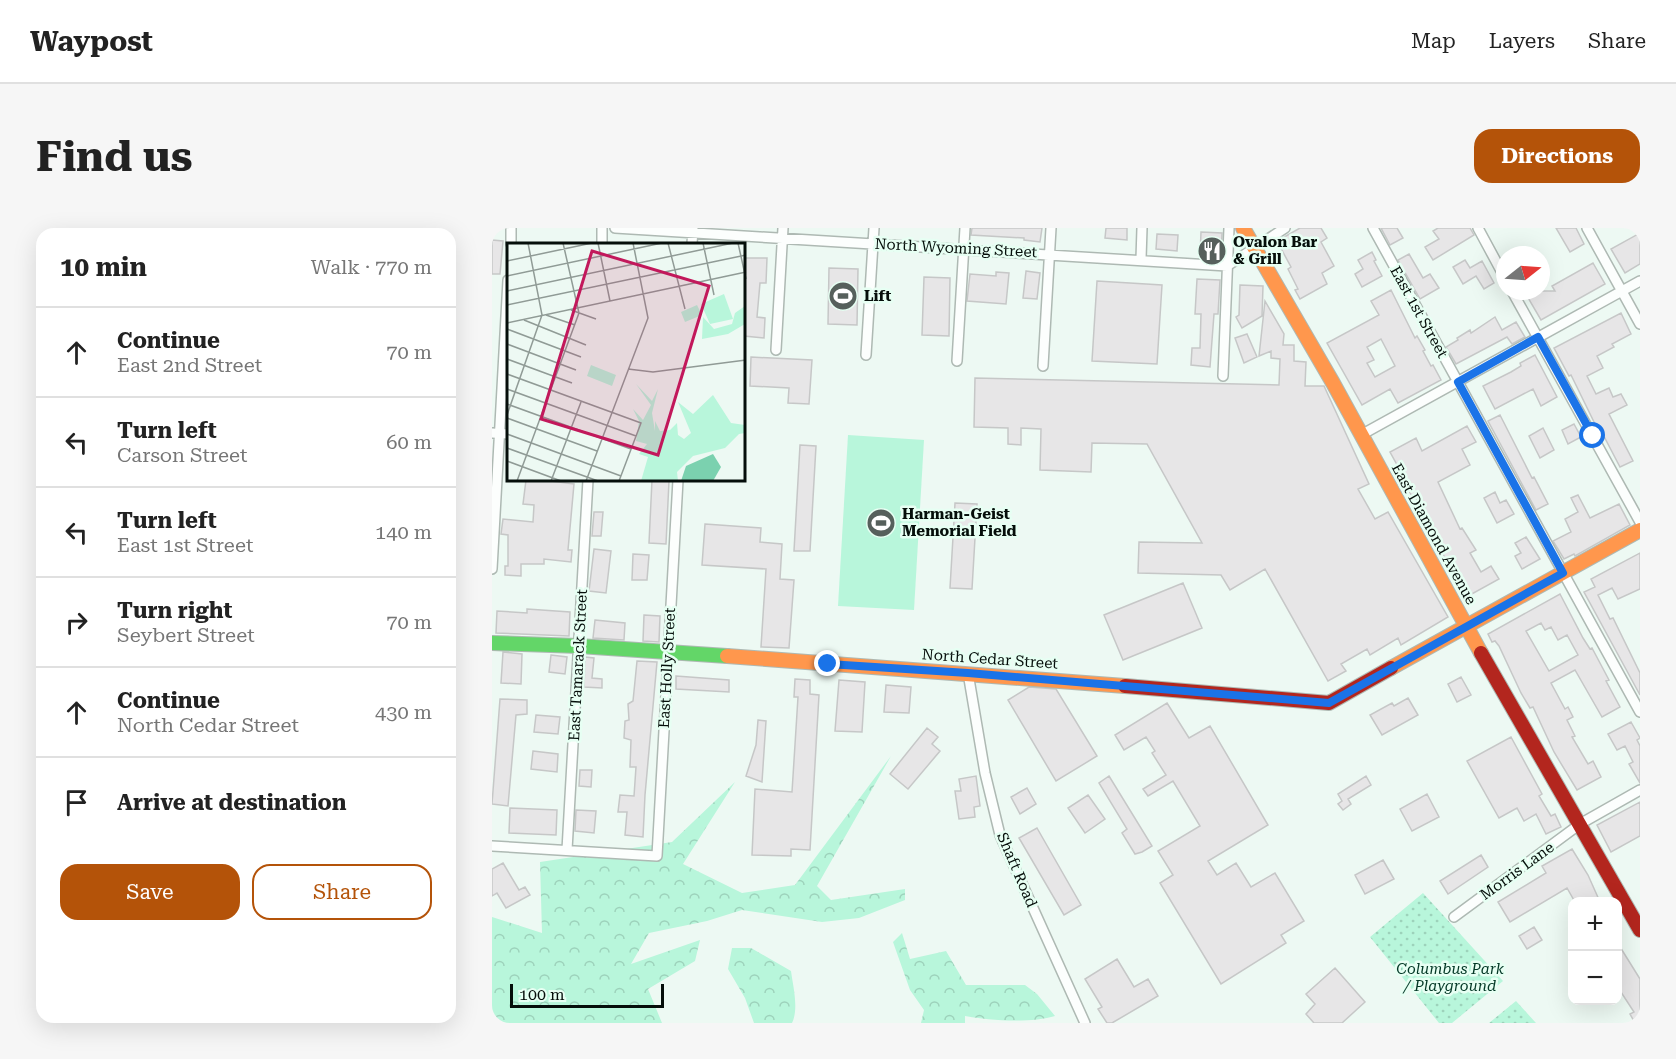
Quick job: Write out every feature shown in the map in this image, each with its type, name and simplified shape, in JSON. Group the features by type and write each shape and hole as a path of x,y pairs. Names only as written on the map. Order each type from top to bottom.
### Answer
{"street":[{"path":"511,243 512,228"},
{"name":"North Wyoming Street","path":"615,228 782,233 873,243 1227,266"},
{"path":"867,355 874,228"},
{"path":"957,361 965,228"},
{"path":"1043,366 1051,228"},
{"path":"1141,259 1142,228"},
{"path":"1223,376 1229,228"},
{"name":"East Diamond Avenue","path":"1243,228 1333,383 1523,728 1581,824 1640,930"},
{"path":"1227,266 1285,228"},
{"name":"East 1st Street","path":"1373,228 1640,712"},
{"path":"1478,228 1496,261"},
{"path":"1587,228 1640,324"},
{"path":"776,350 782,233"},
{"path":"1361,435 1640,281"},
{"path":"492,569 507,299"},
{"path":"1517,300 1640,522"},
{"name":"East Tamarack Street","path":"567,850 588,482"},
{"name":"East Holly Street","path":"567,850 657,856 678,482"},
{"name":"North Cedar Street","path":"492,642 968,673 1329,703 1640,531"},
{"name":"Shaft Road","path":"968,673 1000,835 1085,1023"},
{"name":"Morris Lane","path":"1454,917 1581,824 1640,790"},
{"path":"492,846 567,850"}],"green space":[{"name":"Harman-Geist Memorial Field","path":"848,435 924,440 914,610 838,606"},
{"path":"891,756 817,886 831,900 905,889 905,900 859,918 822,922 742,910 707,921 649,933 631,964 700,940 695,961 648,989 662,1023 492,1023 492,917 542,933 540,862 672,842 735,782 683,864 742,893 795,885"},
{"name":"Columbus Park / Playground","path":"1423,893 1503,981 1452,1023 1439,1023 1370,937"},
{"path":"902,933 910,959 946,951 966,985 1025,985 1037,994 1055,1016 1035,1020 1011,1020 965,1016 965,1023 921,1023 924,1010 910,990 893,942"},
{"path":"732,948 751,948 791,971 795,1004 792,1023 754,1023 745,998 728,969"},
{"path":"1516,1001 1536,1023 1489,1023"}],"building":[{"path":"972,228 1042,228 1040,242 1024,240 1024,238 971,235"},
{"path":"1106,228 1127,228 1127,240 1105,238"},
{"path":"1300,228 1321,228 1327,238 1321,242 1334,266 1322,273 1327,284 1300,299 1295,290 1298,289 1288,269 1291,267 1277,241"},
{"path":"1381,228 1397,228 1403,238 1390,245"},
{"path":"1438,228 1470,228 1474,235 1433,260 1425,247 1439,239 1433,231"},
{"path":"1556,228 1576,228 1584,244 1570,252"},
{"path":"1201,232 1222,233 1221,259 1200,257"},
{"path":"1640,233 1640,264 1625,273 1611,249"},
{"path":"1157,234 1178,235 1177,251 1156,249"},
{"path":"492,240 503,241 500,274 492,274"},
{"path":"1372,252 1382,276 1362,287 1355,274 1363,269 1358,260"},
{"path":"1409,254 1423,278 1430,274 1439,288 1420,299 1398,260"},
{"path":"746,258 767,258 766,283 760,283 757,317 765,318 764,338 746,336"},
{"path":"1465,260 1470,268 1482,261 1494,283 1484,289 1476,276 1463,284 1453,267"},
{"path":"1593,263 1605,284 1541,320 1529,300 1550,300 1550,291 1555,291 1552,286"},
{"name":"Lift","path":"829,268 858,269 857,325 828,324"},
{"path":"1026,271 1040,273 1037,299 1023,298"},
{"path":"996,272 1009,273 1006,304 967,301 970,274 996,276"},
{"path":"924,277 950,278 949,336 922,335"},
{"path":"1197,279 1220,280 1218,314 1214,314 1210,367 1191,365 1192,348 1200,348 1201,314 1195,314"},
{"path":"1097,281 1162,285 1157,364 1092,361"},
{"path":"1240,285 1263,286 1262,316 1242,328 1236,317 1239,315"},
{"path":"1391,290 1415,338 1417,336 1431,366 1433,365 1441,380 1398,403 1390,389 1362,405 1327,343 1379,315 1371,301","holes":["1381,339 1395,366 1375,377 1367,363 1374,360 1367,347"]},
{"path":"1265,301 1284,334 1283,345 1294,345 1294,361 1306,362 1305,386 1324,386 1369,484 1358,489 1375,519 1388,512 1448,617 1401,645 1398,638 1370,655 1367,649 1341,664 1346,671 1328,681 1265,569 1230,590 1221,575 1138,573 1139,542 1202,543 1147,444 1092,443 1091,472 1040,470 1041,429 1021,428 1021,445 1008,444 1008,428 974,427 975,378 1279,385 1280,359 1271,358 1271,351 1259,356"},
{"path":"1621,313 1631,334 1612,344 1614,347 1597,356 1603,368 1587,376 1596,394 1609,388 1613,397 1621,394 1627,405 1609,414 1633,461 1620,467 1554,348"},
{"path":"1495,317 1502,330 1516,322 1525,337 1512,344 1507,337 1456,364 1446,347 1470,330 1471,333"},
{"path":"1247,334 1257,357 1244,363 1235,338"},
{"path":"1535,355 1557,397 1541,406 1533,389 1495,409 1483,386 1511,372 1521,366 1520,363"},
{"path":"751,357 812,360 809,404 788,403 789,388 750,386"},
{"path":"1500,415 1548,504 1536,510 1488,421"},
{"path":"1574,424 1581,437 1568,444 1562,430"},
{"path":"1467,426 1476,442 1462,449 1470,465 1438,482 1460,529 1462,528 1476,550 1470,553 1481,572 1491,566 1499,579 1470,595 1455,569 1444,556 1437,542 1439,540 1415,497 1413,498 1405,484 1407,483 1390,452 1416,438 1422,451"},
{"path":"1543,428 1554,450 1540,458 1529,436"},
{"path":"800,445 816,446 810,551 794,551"},
{"path":"526,482 574,484 568,550 572,550 571,562 544,559 544,564 521,564 521,576 505,575 505,566 508,566 508,535 501,534 503,519 533,522 534,505 523,504"},
{"path":"652,482 669,482 666,544 649,543"},
{"path":"1495,492 1500,503 1506,500 1514,514 1497,523 1484,498"},
{"path":"1578,495 1590,518 1619,504 1630,525 1575,556 1574,554 1564,559 1553,541 1571,532 1565,519 1578,512 1571,498"},
{"path":"955,503 977,504 972,589 950,588"},
{"path":"594,512 603,512 601,536 592,536"},
{"path":"705,524 761,528 760,542 782,544 780,579 794,580 789,648 761,647 766,569 702,565"},
{"path":"1526,537 1540,559 1522,569 1515,556 1521,553 1515,543"},
{"path":"594,549 611,551 606,593 589,591"},
{"path":"1640,553 1640,589 1618,599 1612,588 1598,595 1610,619 1613,618 1640,673 1640,695 1584,592 1595,587 1591,579"},
{"path":"633,554 649,555 647,580 632,580"},
{"path":"1183,583 1202,628 1123,660 1104,615"},
{"path":"1560,594 1609,680 1606,681 1620,707 1602,717 1575,670 1551,683 1565,709 1568,707 1573,717 1567,720 1575,736 1572,737 1588,764 1593,761 1601,777 1577,790 1554,752 1533,707 1530,708 1521,693 1499,646 1495,641 1492,642 1488,634","holes":["1541,623 1545,630 1551,627 1558,640 1567,635 1578,655 1549,671 1526,631"]},
{"path":"527,609 570,612 569,636 496,633 497,611 527,613"},
{"path":"644,615 660,616 659,642 643,641"},
{"path":"595,620 625,623 624,640 593,638"},
{"path":"503,652 522,654 521,684 501,683"},
{"path":"551,655 567,657 565,674 549,672"},
{"path":"585,657 594,658 592,678 602,679 602,688 584,687"},
{"path":"637,661 657,662 643,837 625,835 627,812 618,812 620,795 634,796 636,767 630,767 631,740 624,738 625,721 629,720 628,704 633,701"},
{"path":"676,676 729,680 729,692 676,689"},
{"path":"1461,677 1471,695 1457,702 1448,684"},
{"path":"795,679 810,680 810,694 819,695 810,850 791,849 791,856 752,855 755,789 792,792 798,697 794,697"},
{"path":"839,680 865,682 862,732 835,731"},
{"path":"886,685 911,687 909,713 884,712"},
{"path":"1029,687 1056,689 1097,756 1056,781 1008,700"},
{"path":"1408,698 1418,715 1382,735 1370,715 1392,703 1394,706"},
{"path":"500,699 527,700 527,714 516,715 508,806 492,804"},
{"path":"1167,703 1189,738 1210,726 1268,825 1208,861 1217,875 1236,863 1251,887 1275,873 1304,921 1281,935 1286,943 1221,984 1160,883 1173,875 1158,851 1200,826 1173,781 1148,796 1143,789 1166,775 1152,753 1155,751 1146,737 1124,750 1115,735"},
{"path":"536,715 560,717 558,734 534,732"},
{"path":"758,720 766,721 762,782 746,776 756,745"},
{"path":"1631,722 1640,738 1637,740 1640,746 1640,783 1629,764 1633,762 1625,746 1617,750 1608,734"},
{"path":"927,728 938,737 932,744 940,751 908,789 890,774"},
{"path":"1511,737 1542,794 1539,796 1551,816 1555,814 1561,827 1546,834 1536,814 1524,821 1517,808 1499,818 1467,761"},
{"path":"533,751 558,754 557,772 531,769"},
{"path":"580,770 592,770 591,787 579,786"},
{"path":"976,776 980,806 974,807 975,817 959,819 955,791 961,791 959,779"},
{"path":"1109,776 1152,846 1142,852 1135,854 1122,833 1127,829 1099,783"},
{"path":"1366,776 1371,785 1348,799 1351,804 1343,810 1338,804 1342,801 1338,794"},
{"path":"1027,788 1036,804 1020,814 1011,797"},
{"path":"1427,794 1439,817 1412,831 1400,809"},
{"path":"1088,795 1105,819 1085,833 1068,808"},
{"path":"1640,802 1640,836 1611,852 1597,825"},
{"path":"510,808 557,810 556,835 509,833"},
{"path":"576,810 596,811 594,833 575,831"},
{"path":"1037,828 1081,905 1064,915 1019,838"},
{"path":"1572,849 1598,897 1572,897 1567,888 1510,922 1498,902 1546,873 1542,866"},
{"path":"1481,855 1488,867 1448,894 1440,881"},
{"path":"1383,860 1394,879 1365,894 1355,875"},
{"path":"503,863 519,890 525,887 530,895 506,908 497,893 492,896 492,869"},
{"path":"1534,927 1542,940 1527,949 1519,936"},
{"path":"1622,950 1640,979 1640,1023 1635,1023 1630,1014 1634,1012 1622,994"},
{"path":"1117,959 1134,987 1148,979 1158,996 1112,1023 1107,1023 1098,1009 1102,1007 1085,979"},
{"path":"1335,968 1365,1002 1342,1023 1314,1023 1306,1014 1315,1004 1306,994"}],"traffic: fast":[{"path":"492,643 579,646 727,656"}],"traffic: slow":[{"path":"1243,228 1333,383 1481,653"},
{"path":"1391,668 1640,530"},
{"path":"727,656 1125,686"}],"traffic: jam":[{"path":"1481,653 1640,930"},
{"path":"1125,686 1329,703 1391,668"}],"place":[{"name":"Ovalon Bar & Grill","path":"1212,251"},
{"name":"Lift","path":"843,296"},
{"name":"Harman-Geist Memorial Field","path":"881,523"}],"route":[{"path":"828,664 968,673 1329,703 1563,573 1458,382 1538,337 1593,436"}]}
